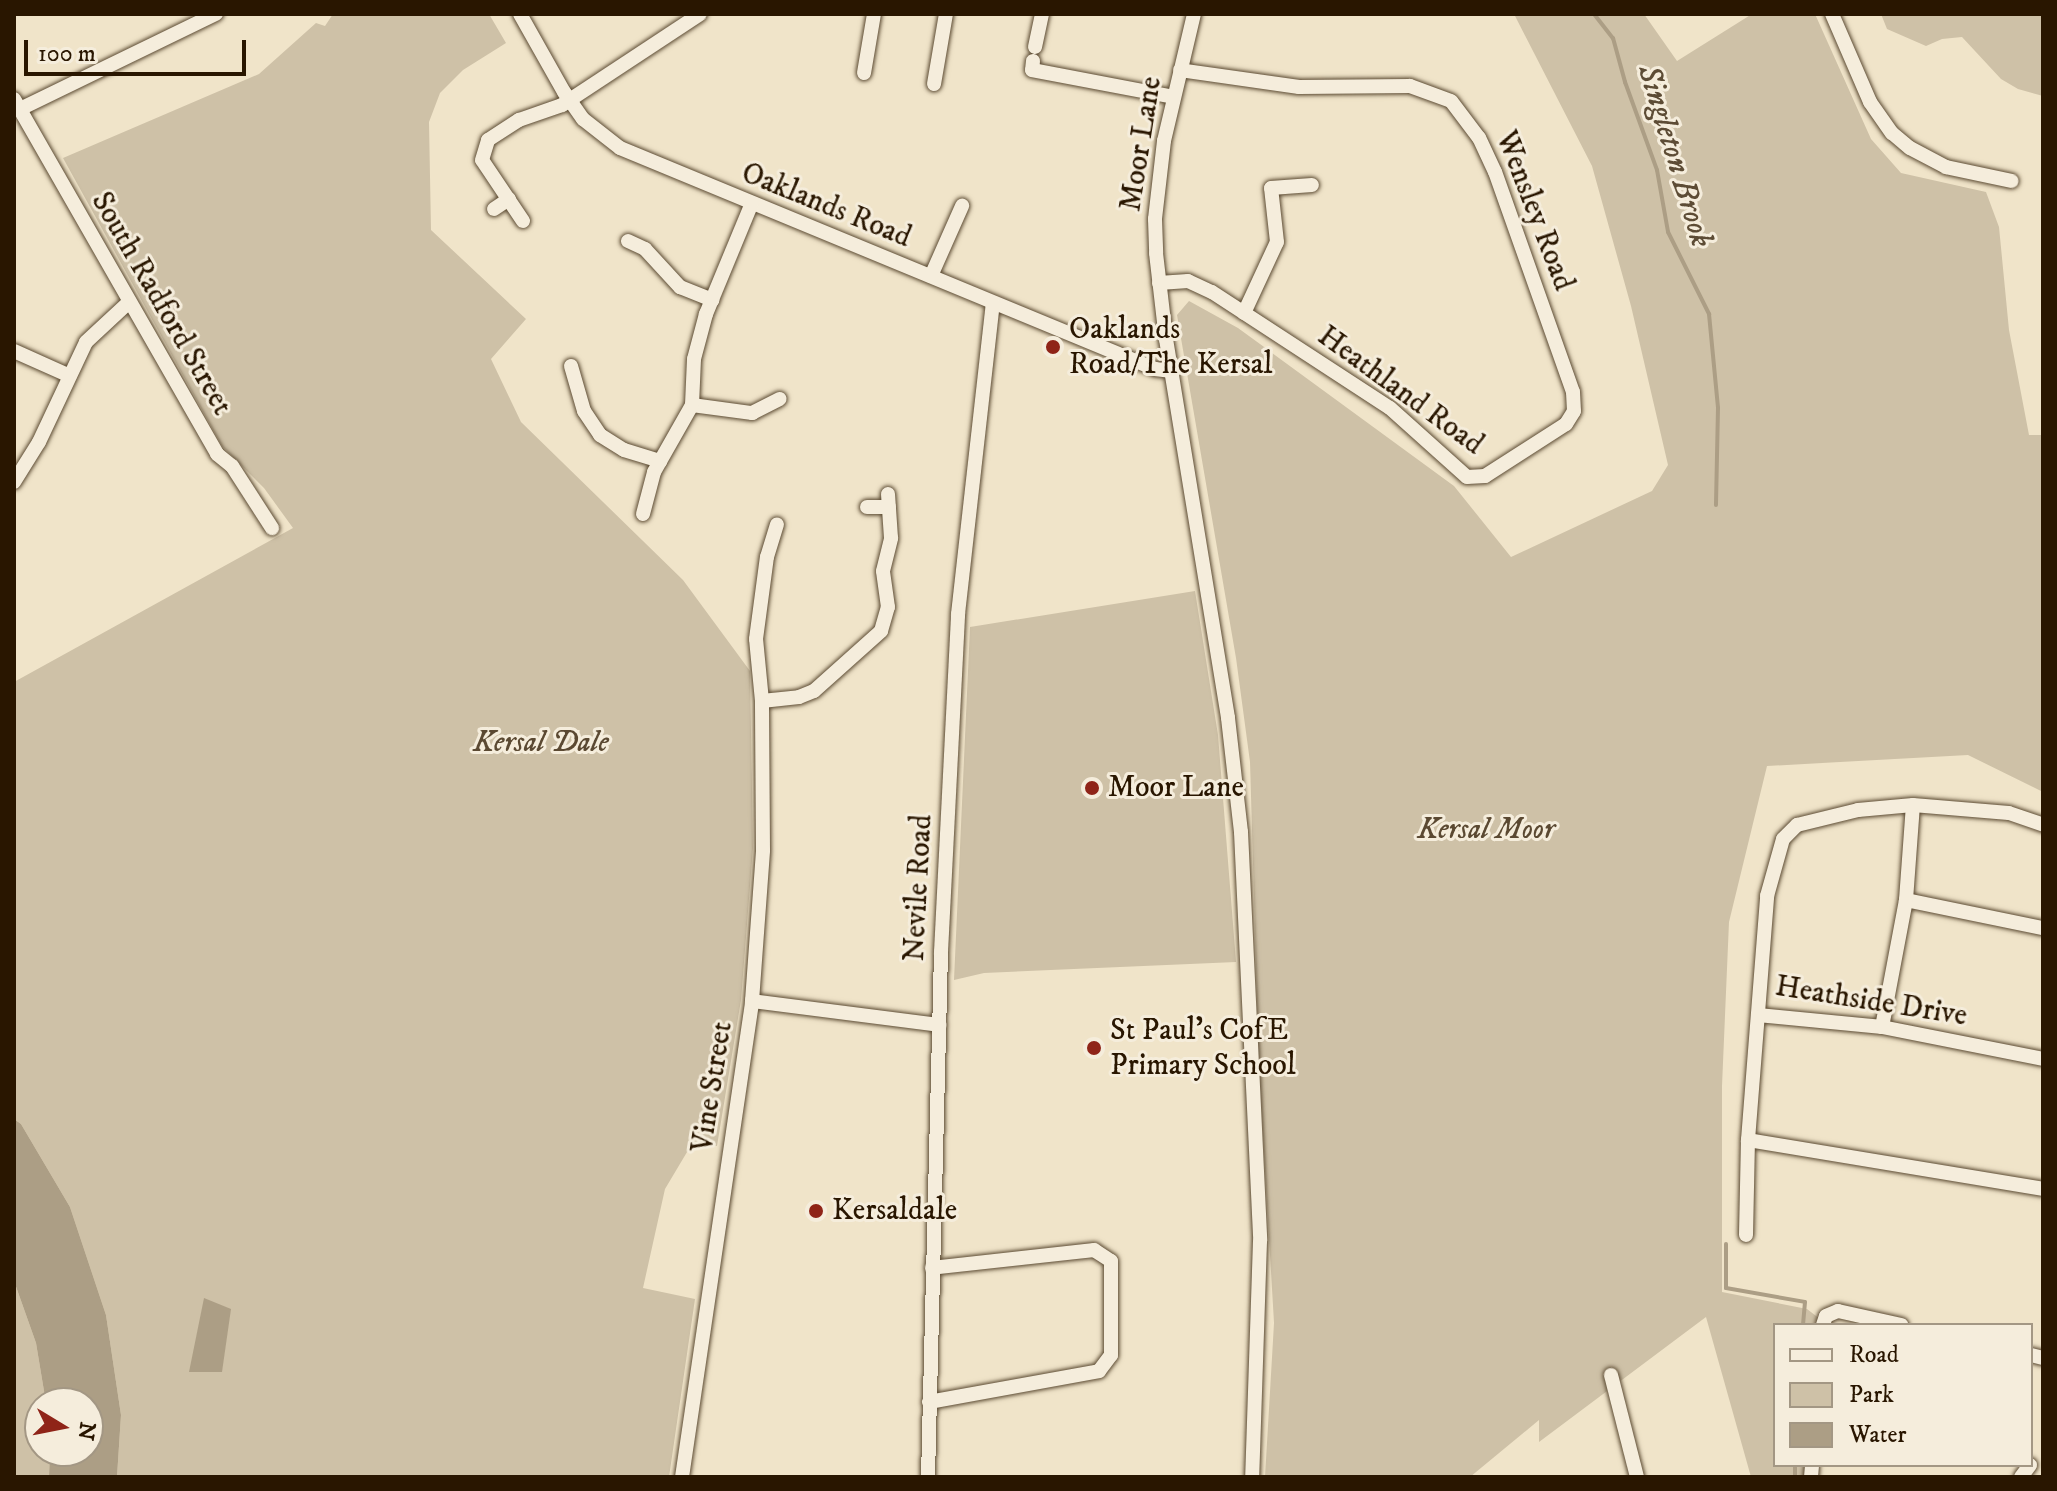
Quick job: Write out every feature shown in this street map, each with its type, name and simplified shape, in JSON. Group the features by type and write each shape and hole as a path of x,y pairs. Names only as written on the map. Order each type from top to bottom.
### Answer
{"street":[{"path":"17,104 216,14"},
{"name":"Oaklands Road","path":"520,14 570,100 600,135 620,148 1155,369 1172,371"},
{"path":"523,221 482,160 488,140 519,120 550,112 700,14"},
{"path":"864,73 874,14"},
{"path":"934,84 946,14"},
{"path":"1042,14 1033,60 1173,97"},
{"name":"Moor Lane","path":"1194,14 1173,97 1155,219 1159,283 1228,718 1241,832 1260,1241 1252,1477"},
{"path":"1832,14 1870,102 1892,133 1910,148 1946,167 2012,181"},
{"name":"Wensley Road","path":"1180,70 1299,87 1410,86 1439,95 1463,112 1495,172 1575,401 1574,411 1566,424 1485,476"},
{"name":"South Radford Street","path":"17,104 217,454 232,466 272,528"},
{"path":"1244,313 1277,242 1271,188 1312,185"},
{"path":"494,209 509,199"},
{"path":"643,514 660,461 692,405 694,359 712,300 752,203"},
{"path":"931,276 962,206"},
{"path":"628,241 645,249 680,287 712,300"},
{"name":"Heathland Road","path":"1159,283 1188,281 1244,313 1390,408 1467,477 1485,476"},
{"path":"14,482 21,476 39,442 86,342 129,302"},
{"name":"Nevile Road","path":"928,1477 939,1025 958,614 993,303"},
{"path":"14,351 70,376"},
{"path":"571,366 584,411 600,435 624,450 660,461"},
{"path":"692,405 752,413 780,399"},
{"path":"762,701 799,697 814,691 881,631 888,607 883,571 891,538 888,500 867,507"},
{"name":"Vine Street","path":"682,1477 752,1001 763,850 762,701 756,639 765,538 777,524"},
{"path":"1882,1027 1906,900 1913,805"},
{"name":"Heathside Drive","path":"2043,825 2009,813 1913,805 1858,810 1797,825 1783,839 1767,896 1758,1015 1882,1027 2043,1059"},
{"path":"1906,900 2043,928"},
{"path":"752,1001 939,1025"},
{"path":"1746,1235 1748,1140 1758,1015"},
{"path":"1748,1140 2043,1189"},
{"path":"929,1402 1099,1371 1111,1355 1111,1261 1094,1250 932,1268"},
{"path":"1824,1323 1826,1316 1838,1311 1892,1323"},
{"path":"1611,1375 1637,1477"}],"green space":[{"name":"Kersal Dale","path":"333,14 489,14 506,43 463,70 440,93 429,122 431,230 526,319 491,359 521,422 683,580 750,671 753,848 741,1000 717,1146 693,1142 665,1189 643,1288 695,1299 669,1477 117,1477 121,1415 106,1315 70,1207 21,1124 14,1119 14,682 293,528 264,488 222,446 63,158 259,74 316,23 325,26"},
{"name":"Kersal Moor","path":"1514,14 1644,14 1677,61 1752,14 1815,14 1871,139 1901,173 1986,192 1999,227 2009,330 2029,435 2043,435 2043,792 1968,755 1767,766 1729,922 1722,1086 1722,1292 1807,1309 1820,1319 1819,1323 1773,1323 1773,1467 1807,1467 1806,1477 1751,1477 1706,1317 1539,1442 1539,1420 1470,1477 1265,1477 1274,1323 1259,1065 1250,762 1236,658 1177,315 1189,301 1238,328 1454,486 1511,557 1652,491 1668,465 1631,306 1592,166"},
{"path":"1881,14 2043,14 2043,96 2018,89 2001,79 1962,37 1942,39 1926,46 1887,29"},
{"name":"Moor Lane","path":"1195,591 1218,735 1236,962 984,973 954,980 970,627"},
{"path":"14,1281 36,1343 43,1387 24,1387 24,1467 49,1467 49,1477 14,1477"}],"water":[{"path":"14,1119 21,1124 70,1207 106,1315 121,1415 117,1477 49,1477 49,1467 104,1467 104,1387 43,1387 36,1343 14,1281"},
{"path":"204,1298 231,1309 222,1372 189,1372"}],"waterway":[{"name":"Singleton Brook","path":"1594,14 1613,38 1625,82 1657,170 1668,232 1709,314 1718,408 1716,505"},
{"name":"Singleton Brook","path":"1726,1244 1726,1288 1805,1302 1803,1323"},
{"name":"Singleton Brook","path":"1795,1467 1795,1477"}],"place":[{"name":"Oaklands Road/The Kersal","path":"1053,347"},
{"name":"Moor Lane","path":"1092,788"},
{"name":"St Paul's CofE Primary School","path":"1094,1048"},
{"name":"Kersaldale","path":"816,1211"}]}
